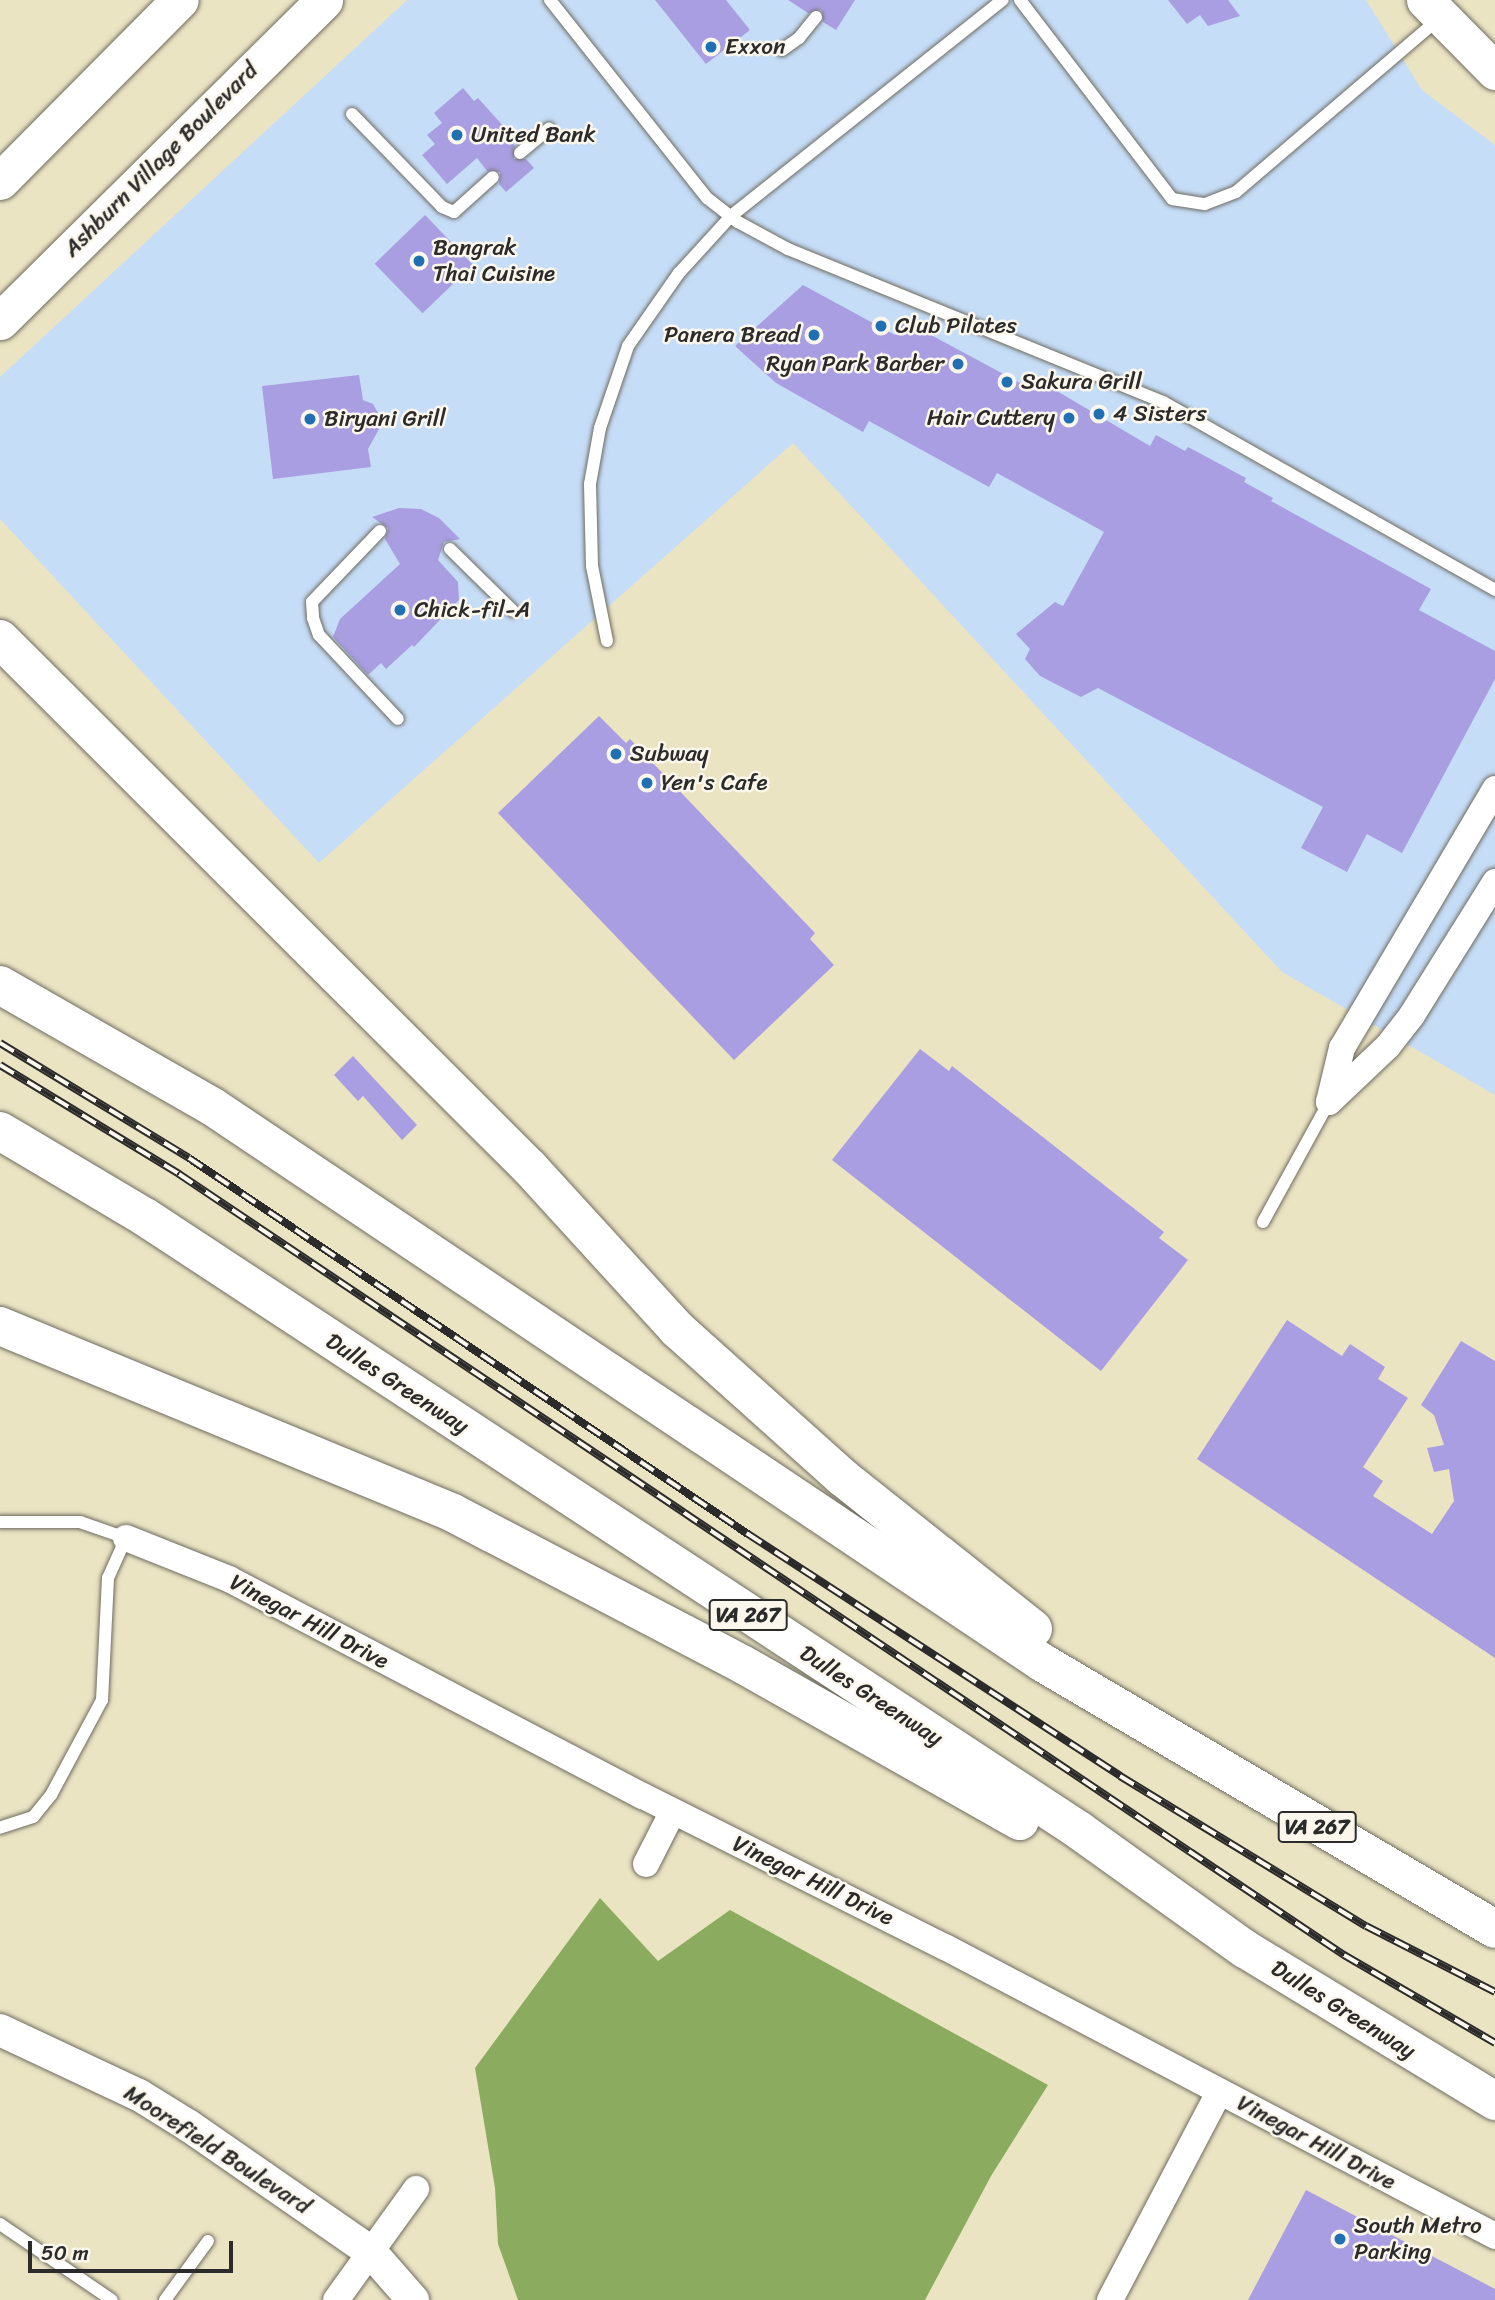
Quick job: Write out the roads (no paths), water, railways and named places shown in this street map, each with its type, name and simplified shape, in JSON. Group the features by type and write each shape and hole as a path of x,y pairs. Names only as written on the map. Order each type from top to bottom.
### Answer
{"highway":[{"path":"0,639 530,1168 677,1329 842,1478 1070,1658 1139,1724"},
{"name":"VA 267","path":"0,985 213,1107 1139,1724 1495,1929"},
{"name":"Dulles Greenway","path":"0,1131 145,1217 1080,1831 1245,1949 1495,2101"},
{"path":"0,1326 453,1513 742,1664 1245,1949"}],"main road":[{"path":"0,181 180,0"},
{"name":"Ashburn Village Boulevard","path":"0,321 324,0"},
{"path":"1433,9 1495,71"}],"street":[{"path":"1329,1102 1342,1048 1495,789"},
{"path":"1329,1102 1388,1046 1412,1015 1495,882"},
{"name":"Vinegar Hill Drive","path":"126,1538 229,1579 673,1811 945,1947 1495,2236"},
{"path":"646,1864 673,1811"},
{"name":"Moorefield Boulevard","path":"0,2030 139,2095 371,2252 413,2300"},
{"path":"1110,2300 1219,2092"},
{"path":"336,2300 416,2189"}],"lane":[{"path":"550,0 707,198 731,216 788,248 1163,402 1495,590"},
{"path":"607,641 592,566 590,484 600,428 628,346 679,273 731,216 1003,0"},
{"path":"1020,0 1172,200 1206,204 1236,192 1433,9"},
{"path":"782,50 799,38 816,17"},
{"path":"352,114 442,207 454,212 493,177"},
{"path":"520,153 549,129"},
{"path":"380,531 312,602 313,618 319,635 398,719"},
{"path":"450,549 513,611"},
{"path":"1264,1222 1329,1102"},
{"path":"0,1522 79,1522 126,1538 108,1578 102,1700 51,1795 33,1817 0,1828"},
{"path":"0,2224 112,2300"},
{"path":"165,2300 208,2241"}],"railway":[{"path":"0,1043 189,1158 748,1534 1120,1776 1366,1926 1495,1992"},
{"path":"0,1065 179,1174 1344,1955 1495,2043"}],"place":[{"name":"Exxon","path":"711,47"},
{"name":"United Bank","path":"457,135"},
{"name":"Bangrak Thai Cuisine","path":"419,261"},
{"name":"Club Pilates","path":"881,326"},
{"name":"Panera Bread","path":"814,335"},
{"name":"Ryan Park Barber","path":"958,364"},
{"name":"Sakura Grill","path":"1007,382"},
{"name":"4 Sisters","path":"1099,414"},
{"name":"Hair Cuttery","path":"1069,418"},
{"name":"Biryani Grill","path":"310,419"},
{"name":"Chick-fil-A","path":"400,610"},
{"name":"Subway","path":"616,754"},
{"name":"Yen's Cafe","path":"647,783"},
{"name":"South Metro Parking","path":"1340,2239"}]}
